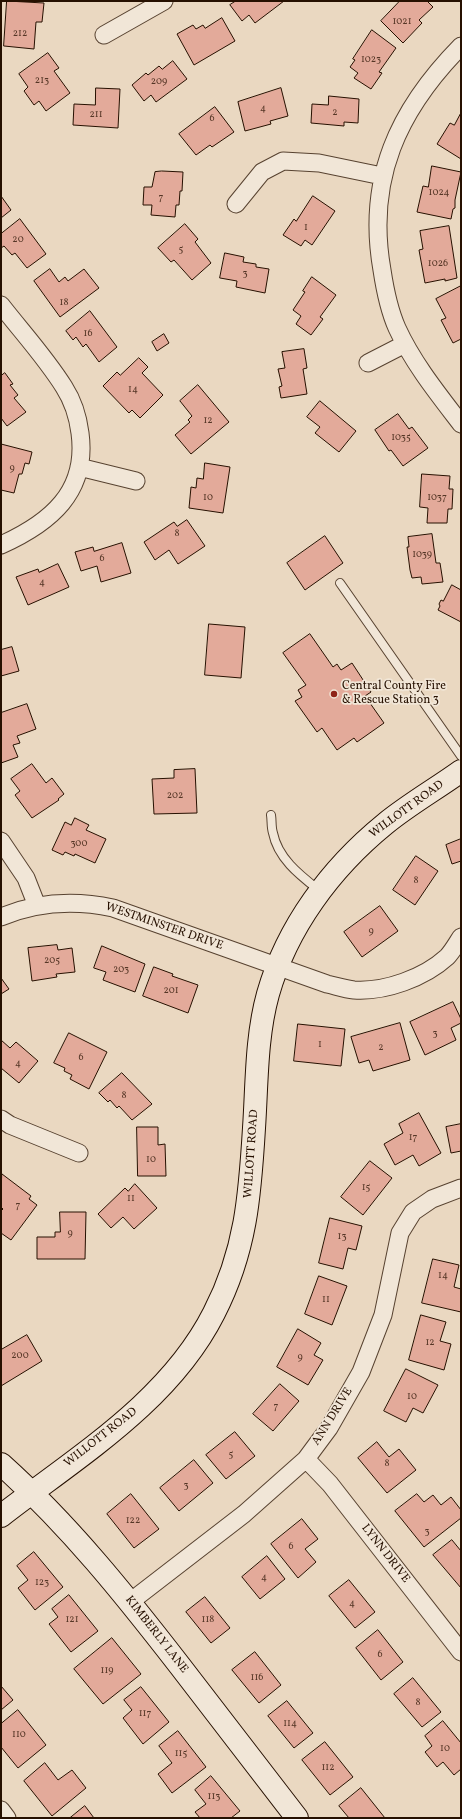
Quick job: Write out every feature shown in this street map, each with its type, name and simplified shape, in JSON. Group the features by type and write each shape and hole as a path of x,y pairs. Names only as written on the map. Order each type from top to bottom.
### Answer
{"main road":[{"name":"WILLOTT ROAD","path":"1,1516 115,1428 165,1384 200,1338 221,1299 232,1271 246,1220 250,1195 260,1047 268,995 278,965 305,913 320,892 358,847 386,823 461,771"},
{"name":"KIMBERLY LANE","path":"1,1464 70,1530 130,1602 297,1818"}],"street":[{"path":"104,35 164,1"},
{"path":"461,46 421,91 395,138 382,176 378,230 379,255 390,308 397,328 405,344 434,389 461,424"},
{"path":"236,204 262,172 282,161 319,163 382,176"},
{"path":"1,305 64,388 73,405 81,441 80,467 78,475 68,495 57,509 42,523 1,545"},
{"path":"368,363 405,344"},
{"path":"80,467 136,481"},
{"path":"1,841 26,878 37,906"},
{"name":"WESTMINSTER DRIVE","path":"1,917 37,906 67,903 91,904 113,908 213,945 278,965 327,984 353,990 373,990 396,985 422,974 447,957 461,937"},
{"path":"1,1119 10,1125 79,1153"},
{"name":"ANN DRIVE","path":"130,1602 244,1514 306,1459 329,1428 360,1372 383,1315 400,1233 413,1212 432,1199 461,1188"},
{"name":"LYNN DRIVE","path":"306,1459 330,1484 461,1652"},
{"path":"1,1810 7,1818"}],"lane":[{"path":"340,583 461,756"},
{"path":"271,814 273,834 280,850 289,864 320,892"}],"building":[{"path":"7,1 44,3 42,22 36,22 34,49 4,46"},
{"path":"236,1 284,1 255,23 249,15 242,21 230,5"},
{"path":"400,1 427,1 433,7 419,20 422,23 403,43 381,21"},
{"path":"222,18 235,41 194,65 177,34 193,25 196,29 203,25 205,28"},
{"path":"372,30 396,48 379,72 382,73 371,89 354,78 358,73 350,67 355,60 353,59"},
{"path":"48,53 59,68 54,71 70,93 46,111 39,101 34,105 24,91 28,87 19,74"},
{"path":"173,61 187,79 156,102 151,95 144,101 132,85 146,73 148,75 159,66 162,69"},
{"path":"96,88 120,89 118,128 73,125 74,104 95,105"},
{"path":"281,88 288,116 270,121 271,124 245,131 238,102"},
{"path":"329,96 359,99 358,123 344,122 344,126 311,123 312,104 328,105"},
{"path":"215,107 234,132 212,147 210,145 196,155 179,134"},
{"path":"461,113 461,159 437,144 450,123 454,125"},
{"path":"432,166 461,172 455,200 455,208 453,209 451,219 417,212 423,186 428,187"},
{"path":"155,172 183,172 182,191 180,191 179,205 176,205 175,217 151,215 152,205 143,205 144,187 152,187"},
{"path":"1,196 11,210 1,218"},
{"path":"313,196 335,211 312,245 305,240 301,246 283,235 294,219 296,221"},
{"path":"20,219 46,254 27,268 15,253 12,255 4,246 1,248 1,234"},
{"path":"185,224 198,239 195,242 211,263 192,280 174,260 171,262 158,248"},
{"path":"449,226 457,278 425,283 419,250 423,249 420,231"},
{"path":"225,253 244,257 243,262 256,264 256,267 269,269 265,293 236,287 237,281 220,278"},
{"path":"50,269 59,282 65,277 68,281 84,269 99,288 60,317 34,281"},
{"path":"312,277 336,295 320,317 323,319 311,335 296,324 301,316 293,310 305,292 303,291"},
{"path":"461,286 461,339 453,343 441,320 446,318 436,299"},
{"path":"90,311 117,347 99,362 86,344 83,347 76,337 73,340 66,331"},
{"path":"164,334 169,343 157,351 152,342"},
{"path":"304,349 307,368 303,369 307,394 281,398 279,387 282,386 278,369 285,368 282,352"},
{"path":"139,358 148,367 142,373 163,395 140,418 132,410 129,413 103,386 117,372 120,375"},
{"path":"5,373 13,384 10,385 18,395 14,398 26,412 7,426 1,418 1,376"},
{"path":"198,385 229,422 191,454 175,435 190,422 188,420 192,416 180,401"},
{"path":"320,401 356,431 339,452 315,433 320,427 307,417"},
{"path":"398,414 409,429 412,427 428,448 403,466 391,450 389,451 375,430"},
{"path":"1,444 32,452 29,464 25,463 22,474 19,474 14,493 1,490"},
{"path":"205,463 230,467 223,513 189,508 191,487 196,488 197,478 203,479"},
{"path":"422,474 450,476 449,489 453,489 452,509 448,509 447,523 427,523 428,508 420,507"},
{"path":"187,520 205,546 178,564 169,550 155,560 144,542 174,522 177,526"},
{"path":"432,534 436,563 440,563 443,582 422,584 421,577 412,578 407,547 409,547 408,537"},
{"path":"325,536 343,563 305,590 287,563"},
{"path":"122,543 131,573 101,582 97,566 81,571 75,552 93,547 94,551"},
{"path":"58,564 69,587 28,605 16,577 38,569 39,572"},
{"path":"452,585 461,590 461,622 438,610 441,600 443,601"},
{"path":"209,624 245,627 241,678 205,675"},
{"name":"Central County Fire & Rescue Station 3","path":"310,634 333,667 337,664 341,670 352,663 371,692 365,696 384,723 357,742 354,738 337,750 322,728 317,732 295,701 302,697 298,690 306,685 283,653"},
{"path":"12,647 19,671 1,676 1,650"},
{"path":"27,704 36,729 17,736 20,743 13,745 18,757 1,763 1,713"},
{"path":"32,764 46,783 52,778 64,794 58,799 59,800 32,818 15,795 20,791 11,779"},
{"path":"195,769 197,813 154,814 152,779 174,778 174,770"},
{"path":"75,818 89,825 86,830 106,839 95,863 75,854 74,856 65,852 63,855 52,850 65,822 71,825"},
{"path":"461,839 461,861 452,864 446,845"},
{"path":"416,856 438,871 415,905 393,890"},
{"path":"380,906 398,931 362,957 344,932"},
{"path":"57,945 58,950 72,948 75,972 56,974 57,977 32,981 28,948"},
{"path":"102,946 145,964 135,992 103,980 106,972 94,968"},
{"path":"154,967 173,974 172,976 198,985 188,1013 143,996"},
{"path":"1,978 9,989 1,994"},
{"path":"453,1002 461,1019 461,1023 451,1028 456,1040 425,1055 410,1022"},
{"path":"400,1023 410,1060 373,1071 369,1060 359,1063 351,1037"},
{"path":"298,1024 345,1029 341,1066 294,1061"},
{"path":"69,1033 107,1052 89,1089 70,1079 72,1075 64,1071 65,1068 54,1063"},
{"path":"1,1040 10,1048 16,1042 38,1061 19,1083 1,1068"},
{"path":"122,1073 152,1104 132,1120 119,1106 117,1108 110,1100 108,1102 99,1093"},
{"path":"419,1113 441,1153 419,1166 413,1155 395,1165 384,1144 403,1133 399,1124"},
{"path":"461,1124 461,1151 451,1153 446,1127"},
{"path":"137,1127 158,1127 158,1145 165,1144 166,1176 138,1176"},
{"path":"370,1161 392,1178 363,1215 341,1197"},
{"path":"2,1174 31,1196 29,1199 37,1205 11,1240 1,1233 1,1211 3,1209 1,1207"},
{"path":"135,1184 157,1208 134,1229 123,1217 111,1228 98,1214 125,1188 128,1191"},
{"path":"60,1212 86,1212 85,1259 37,1259 37,1237 55,1237 55,1232 60,1232"},
{"path":"330,1218 362,1226 356,1250 348,1248 343,1269 319,1263"},
{"path":"433,1259 459,1265 454,1287 461,1289 461,1312 422,1303"},
{"path":"319,1276 347,1286 332,1325 305,1314"},
{"path":"421,1315 446,1322 440,1341 451,1344 444,1370 409,1360"},
{"path":"298,1329 321,1343 314,1355 323,1360 308,1385 277,1367"},
{"path":"27,1335 42,1361 1,1386 1,1350"},
{"path":"406,1369 438,1385 423,1413 413,1408 406,1422 384,1411"},
{"path":"280,1384 299,1401 273,1431 253,1414"},
{"path":"235,1432 255,1456 226,1479 206,1455"},
{"path":"377,1442 389,1457 399,1449 416,1470 387,1493 358,1458"},
{"path":"194,1460 213,1483 179,1511 160,1488"},
{"path":"131,1494 159,1529 134,1548 107,1514"},
{"path":"417,1494 424,1502 433,1495 441,1505 451,1497 461,1510 461,1518 424,1547 395,1511"},
{"path":"302,1519 318,1539 305,1549 316,1562 298,1578 271,1544"},
{"path":"452,1540 461,1551 461,1588 433,1555"},
{"path":"34,1552 63,1587 35,1610 18,1588 28,1580 17,1566"},
{"path":"267,1556 285,1579 260,1599 242,1577"},
{"path":"349,1580 375,1612 355,1628 329,1596"},
{"path":"69,1595 98,1631 71,1652 49,1624 58,1617 52,1609"},
{"path":"205,1597 230,1628 211,1643 186,1612"},
{"path":"378,1630 403,1662 381,1680 356,1648"},
{"path":"112,1638 141,1674 103,1704 74,1669"},
{"path":"255,1652 281,1685 259,1703 232,1670"},
{"path":"413,1678 441,1712 422,1727 394,1694"},
{"path":"1,1686 13,1700 1,1710"},
{"path":"141,1687 169,1722 143,1744 123,1718 132,1710 124,1700"},
{"path":"287,1701 313,1733 294,1748 268,1716"},
{"path":"18,1710 46,1745 18,1768 1,1747 1,1724"},
{"path":"443,1721 461,1743 461,1769 454,1775 443,1762 437,1767 425,1752 432,1746 425,1736"},
{"path":"178,1731 206,1767 172,1793 158,1774 172,1763 159,1746"},
{"path":"325,1742 353,1777 330,1795 302,1760"},
{"path":"45,1763 58,1780 72,1770 86,1788 52,1816 24,1781"},
{"path":"211,1776 240,1811 231,1818 200,1818 195,1812 206,1804 195,1790"},
{"path":"361,1788 385,1818 349,1818 339,1806"},
{"path":"85,1806 94,1818 70,1818"}],"place":[{"name":"Central County Fire & Rescue Station 3","path":"334,694"}]}
